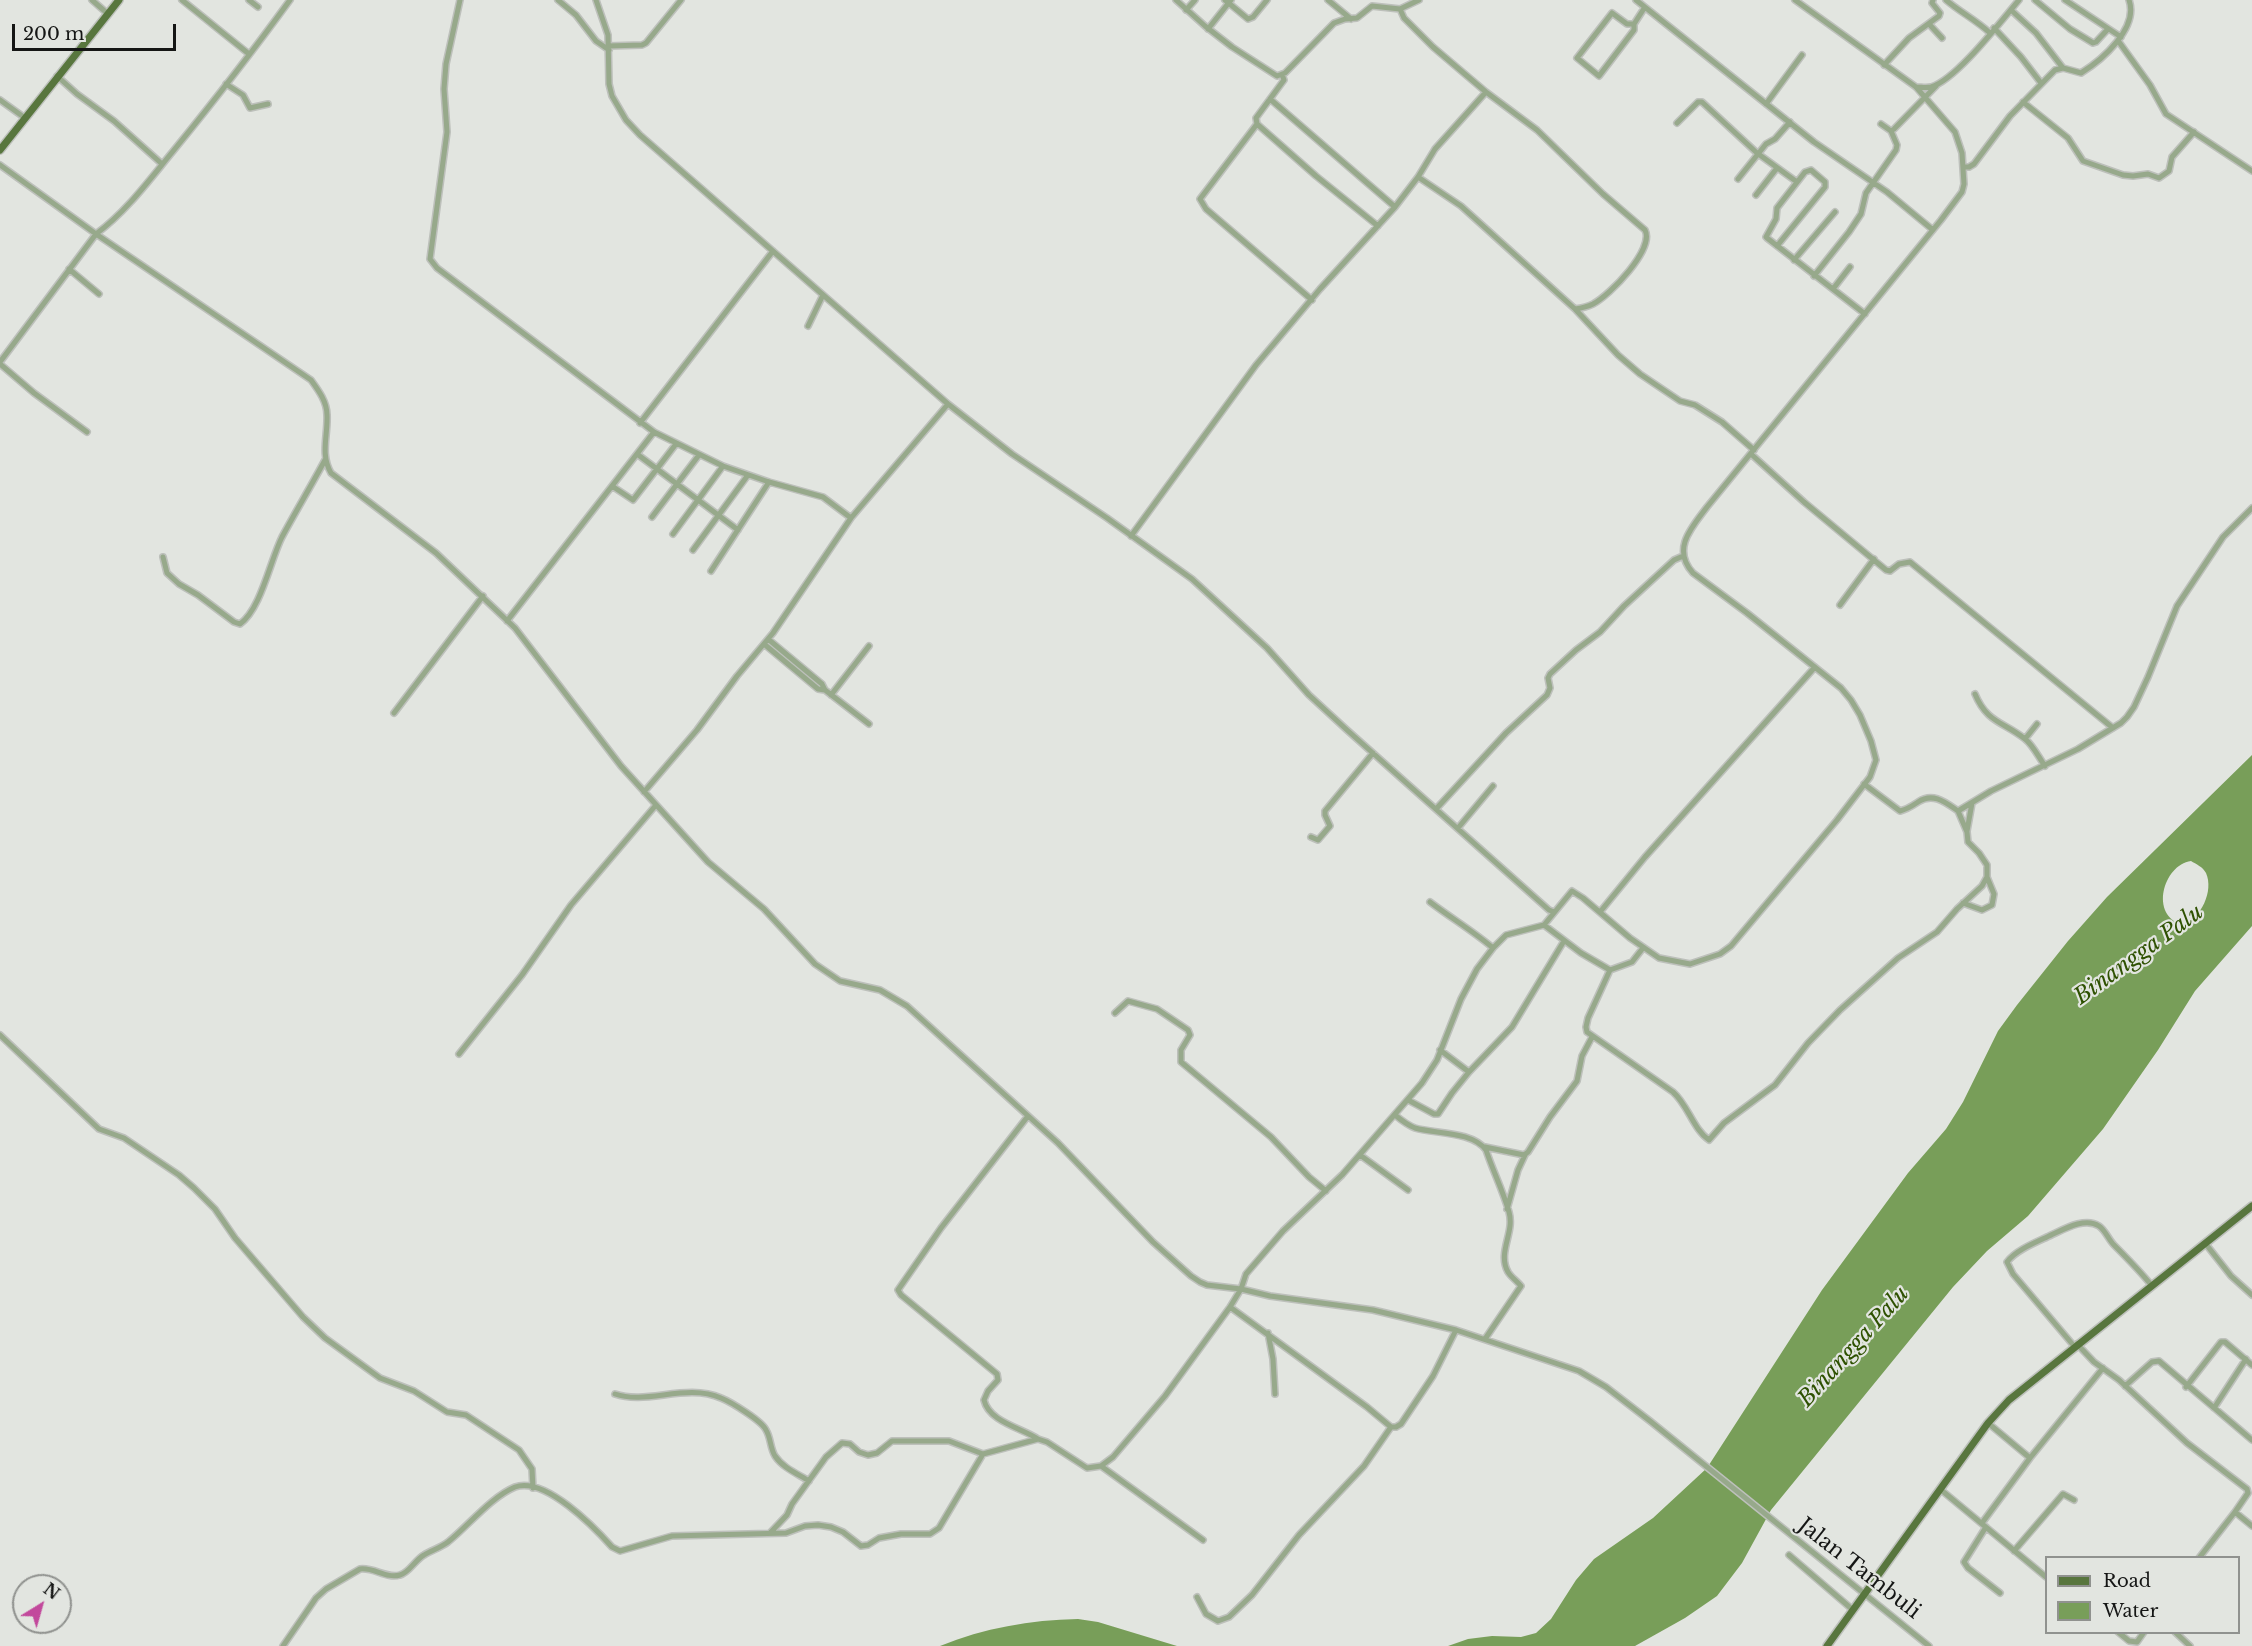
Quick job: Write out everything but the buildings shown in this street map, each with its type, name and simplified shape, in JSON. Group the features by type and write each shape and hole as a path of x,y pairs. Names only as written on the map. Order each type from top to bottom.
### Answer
{"main road":[{"path":"0,150 119,0"},
{"path":"1827,1646 1988,1423 2018,1391 2252,1206"}],"street":[{"path":"92,0 108,14"},
{"path":"182,0 249,54"},
{"path":"249,0 258,8"},
{"path":"87,432 34,393 0,363 96,234 116,219 162,164 290,0"},
{"path":"460,0 446,64 444,89 447,132 430,260 436,268 654,432 723,466 823,497 851,518"},
{"path":"558,0 576,15 596,41 609,48 646,43 681,0"},
{"path":"596,0 609,48 609,84 612,96 626,120 948,404 1020,460 1192,579 1267,648 1309,695 1549,910 1554,912"},
{"path":"1176,0 1208,28 1272,74 1282,74 1334,23 1362,15 1372,6 1400,9 1419,0"},
{"path":"1186,10 1195,0"},
{"path":"1208,28 1228,1 1248,19 1253,17 1267,0"},
{"path":"1328,0 1351,19"},
{"path":"1636,0 1766,104 1933,230"},
{"path":"1028,1116 941,1228 898,1290 901,1295 997,1374 998,1380 988,1390 984,1400 989,1410 1013,1427 1047,1442 1087,1468 1101,1466 1123,1446 1165,1396 1230,1307 1241,1289 1246,1274 1274,1240 1360,1155 1430,1072 1461,999 1492,948 1506,935 1544,925 1572,891 1643,948 1659,958 1690,964 1725,952 1819,842 1864,784 1876,760 1868,734 1851,700 1841,688 1815,667 1693,573 1683,556 1686,539 1694,525 1962,192 1963,167 1960,142 1955,132 1926,97 1916,87 1795,0"},
{"path":"1884,65 1909,38 1940,14 1932,3 1934,0"},
{"path":"1946,0 1962,13 1992,31 2021,57 2041,83"},
{"path":"1916,87 1930,87 1956,69 2019,0"},
{"path":"2035,0 2070,29 2093,43 2108,29"},
{"path":"2065,0 2120,39 2166,114 2252,171"},
{"path":"1963,167 1974,164 2004,122 2055,70 2063,68 2081,74 2120,39 2132,10 2129,0"},
{"path":"1634,24 1627,24 1612,13 1577,58 1599,76 1634,30 1634,24 1645,7"},
{"path":"1400,9 1411,26 1486,92 1537,130 1648,234 1646,245 1622,280 1597,302 1575,309"},
{"path":"2011,10 2036,33 2063,68"},
{"path":"1929,24 1942,38"},
{"path":"1766,104 1802,55"},
{"path":"1282,74 1284,80 1256,118 1257,124 1378,226"},
{"path":"57,76 114,121 162,164"},
{"path":"1891,131 1939,82"},
{"path":"226,84 243,95 250,108 268,104"},
{"path":"1131,536 1233,394 1282,333 1395,207 1418,177 1435,149 1486,92"},
{"path":"1270,99 1395,207"},
{"path":"0,100 25,118"},
{"path":"1677,123 1698,102 1702,102 1757,153 1797,182"},
{"path":"2024,102 2068,138 2083,161 2123,175 2148,174 2163,177 2169,171 2172,157 2194,132"},
{"path":"1738,179 1767,142 1775,139 1790,122"},
{"path":"1257,124 1200,199 1202,204 1312,300"},
{"path":"1814,276 1861,214 1864,198 1872,183 1898,147 1891,131 1881,124"},
{"path":"0,165 96,234 295,367 311,380 322,396 328,414 325,460 282,538 246,620 240,624 234,622 179,584 167,573 163,557"},
{"path":"1755,195 1777,168"},
{"path":"1777,246 1826,185 1809,170 1776,210 1776,219 1766,235 1777,246 1814,276 1865,314"},
{"path":"1418,177 1461,206 1575,309 1618,356 1680,401 1695,405 1722,422 1804,502 1886,570 1890,571 1899,564 1910,562 2113,728"},
{"path":"1794,260 1835,212"},
{"path":"640,423 773,251"},
{"path":"1833,289 1850,267"},
{"path":"69,269 99,294"},
{"path":"808,326 823,295"},
{"path":"644,792 697,730 737,676 766,642 851,518 948,404"},
{"path":"507,621 654,432"},
{"path":"612,486 633,500 676,444"},
{"path":"637,454 738,530"},
{"path":"652,517 699,455"},
{"name":"Jalan Tambuli","path":"325,460 337,480 436,553 524,638 603,744 644,792 708,862 764,909 821,969 840,981 880,990 897,999 1080,1164 1153,1242 1191,1276 1207,1285 1373,1310 1456,1330 1574,1368 1589,1376 1639,1413 1929,1646"},
{"path":"673,534 723,466"},
{"path":"693,550 748,475"},
{"path":"711,572 769,482"},
{"path":"1958,811 1991,791 2045,766 2121,723 2134,707 2177,606 2223,537 2252,508"},
{"path":"1436,809 1506,733 1547,695 1550,690 1548,678 1550,674 1600,632 1624,606 1674,560 1683,556"},
{"path":"1840,605 1874,559"},
{"path":"394,713 483,596"},
{"path":"766,642 818,689 825,690 869,724"},
{"path":"831,695 869,646"},
{"path":"1600,912 1645,857 1815,667"},
{"path":"1975,694 1984,711 2025,739 2045,766"},
{"path":"2025,739 2037,724"},
{"path":"1311,837 1318,840 1328,830 1330,823 1324,815 1325,811 1373,753"},
{"path":"1864,784 1900,811 1908,809 1925,798 1936,797 1958,811 1967,832"},
{"path":"1458,828 1492,786"},
{"path":"1963,903 1982,910 1992,905 1994,894 1987,877 1987,865 1968,842 1971,803"},
{"path":"459,1054 522,975 571,905 656,805"},
{"path":"1643,948 1632,962 1610,970 1586,1026 1592,1037 1651,1075 1680,1098 1697,1127 1709,1140 1724,1123 1775,1085 1808,1043 1840,1010 1898,958 1937,932 1982,886 1987,877"},
{"path":"1430,902 1492,948"},
{"path":"1544,925 1564,941 1610,970"},
{"path":"1408,1100 1431,1113 1438,1114 1469,1072 1512,1027 1564,941"},
{"path":"1115,1013 1128,1000 1148,1005 1188,1030 1190,1035 1181,1050 1181,1062 1271,1137 1309,1177 1326,1191"},
{"path":"0,1035 99,1130 124,1138 179,1175 194,1188 215,1209 235,1238 303,1317 325,1338 380,1378 414,1391 447,1412 466,1415 519,1450 532,1469 533,1488"},
{"path":"1507,1209 1518,1170 1525,1155 1577,1081 1582,1056 1592,1037"},
{"path":"1440,1050 1469,1072"},
{"path":"1395,1115 1418,1129 1443,1131 1483,1146 1525,1155"},
{"path":"1483,1146 1507,1209 1510,1226 1504,1254 1505,1263 1508,1271 1521,1286 1485,1339"},
{"path":"1360,1155 1408,1190"},
{"path":"2152,1286 2101,1227 2085,1222 2043,1239 2007,1262 2013,1274 2075,1345 2125,1386 2187,1443 2247,1490 2248,1493 2235,1512 2200,1556"},
{"path":"2205,1243 2231,1275 2252,1294"},
{"path":"1230,1307 1384,1419 1391,1427"},
{"path":"1391,1427 1401,1424 1415,1404 1445,1354 1456,1330"},
{"path":"1268,1333 1273,1359 1275,1394"},
{"path":"2186,1387 2222,1342 2231,1345 2252,1365"},
{"path":"2214,1408 2246,1359"},
{"path":"2125,1386 2152,1362 2158,1361 2186,1387 2252,1440"},
{"path":"2000,1593 1968,1568 1964,1562 1984,1525 2030,1458 2103,1368"},
{"path":"615,1394 632,1399 666,1393 692,1393 723,1399 765,1427 776,1457 790,1470 809,1481"},
{"path":"1988,1423 2030,1458"},
{"path":"1197,1598 1206,1614 1211,1618 1222,1620 1234,1613 1299,1535 1364,1466 1391,1427"},
{"path":"770,1533 788,1515 792,1504 826,1457 842,1443 850,1444 859,1452 868,1455 877,1453 889,1443 897,1440 949,1441 983,1454 1038,1439"},
{"path":"283,1646 309,1607 326,1589 360,1569 366,1568 392,1575 403,1574 423,1555 441,1548 508,1491 518,1486 533,1488 551,1495 577,1512 612,1547 620,1551 672,1536 792,1532 805,1526 831,1527 843,1532 861,1546 868,1545 879,1538 901,1534 930,1534 939,1528 983,1454"},
{"path":"1101,1466 1203,1540"},
{"path":"1940,1489 2045,1576"},
{"path":"2014,1551 2063,1494 2074,1500"},
{"path":"2235,1512 2252,1526"},
{"path":"1789,1555 1853,1610"},
{"path":"2120,1634 2129,1641 2140,1644"},
{"path":"2177,1634 2190,1646"}],"water":[{"name":"Binangga Palu","path":"2252,755 2252,926 2195,991 2158,1050 2103,1129 2028,1216 1987,1251 1953,1287 1771,1510 1742,1563 1717,1596 1685,1618 1635,1646 1448,1646 1468,1639 1492,1636 1521,1637 1536,1633 1551,1619 1576,1580 1594,1559 1653,1518 1707,1468 1822,1290 1908,1173 1946,1129 1963,1102 1998,1031 2068,941 2107,897","holes":["2191,861 2206,873 2208,888 2200,910 2183,925 2172,920 2166,912 2163,902 2164,891 2173,871"]},
{"path":"1078,1619 1098,1622 1177,1646 940,1646 973,1634 1008,1626"}]}
